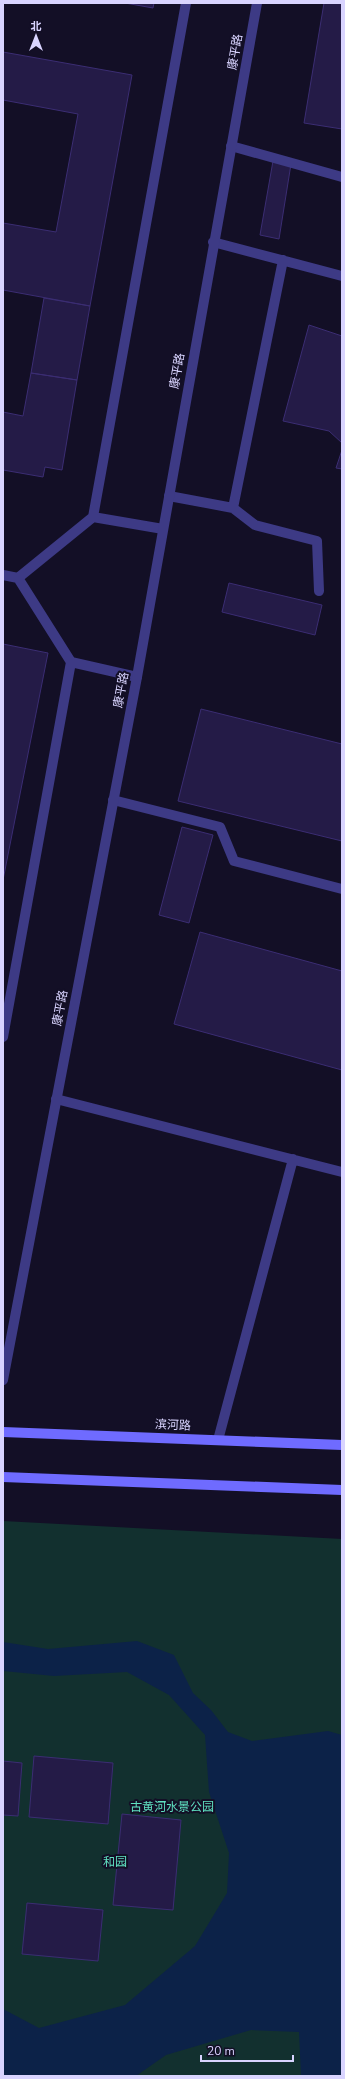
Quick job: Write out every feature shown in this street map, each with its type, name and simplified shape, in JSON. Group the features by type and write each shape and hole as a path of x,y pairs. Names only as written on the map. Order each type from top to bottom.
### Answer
{"main road":[{"name":"滨河路","path":"3,1432 342,1445"},
{"path":"3,1477 342,1490"}],"street":[{"path":"18,578 93,517 186,3"},
{"name":"康平路","path":"3,1380 137,677 213,242 257,3"},
{"path":"231,146 342,177"},
{"path":"213,242 342,276"},
{"path":"233,508 283,260"},
{"path":"168,496 233,508 255,525 317,541 319,591"},
{"path":"93,517 163,528"},
{"path":"3,575 18,578 71,662 3,1037"},
{"path":"71,662 137,677"},
{"path":"113,800 220,827 234,861 342,889"},
{"path":"56,1099 342,1172"},
{"path":"218,1440 293,1159"}],"green space":[{"name":"古黄河水景公园","path":"3,1521 342,1539 342,2076 3,2076"}],"water":[{"path":"137,1641 174,1655 193,1693 211,1710 228,1732 252,1741 328,1731 342,1735 342,2076 301,2076 299,2032 251,2030 166,2055 136,2076 3,2076 3,2009 39,2028 125,2005 195,1946 227,1893 229,1853 209,1792 205,1735 169,1695 127,1672 54,1676 3,1671 3,1642 48,1649"}],"building":[{"path":"125,3 154,3 153,8"},
{"path":"324,3 342,3 342,129 304,123"},
{"path":"3,52 132,75 90,306 3,290 3,223 56,232 78,114 3,100"},
{"path":"273,161 291,164 279,239 260,235"},
{"path":"44,298 90,306 77,380 31,373"},
{"path":"309,325 342,336 342,443 329,431 283,421"},
{"path":"31,373 77,380 62,470 45,467 43,477 3,470 3,412 23,416"},
{"path":"342,450 342,469 336,468"},
{"path":"229,583 322,605 315,635 222,612"},
{"path":"3,644 48,653 3,880"},
{"path":"201,709 342,744 342,841 178,801"},
{"path":"182,827 213,835 189,923 159,915"},
{"path":"200,932 342,971 342,1070 174,1024"},
{"path":"34,1756 113,1763 108,1824 29,1817"},
{"path":"3,1761 22,1763 18,1816 3,1815"},
{"path":"122,1814 181,1820 173,1910 113,1905"},
{"path":"27,1903 103,1910 98,1961 22,1954"}],"park label":[{"name":"和园","path":"115,1862"}]}
